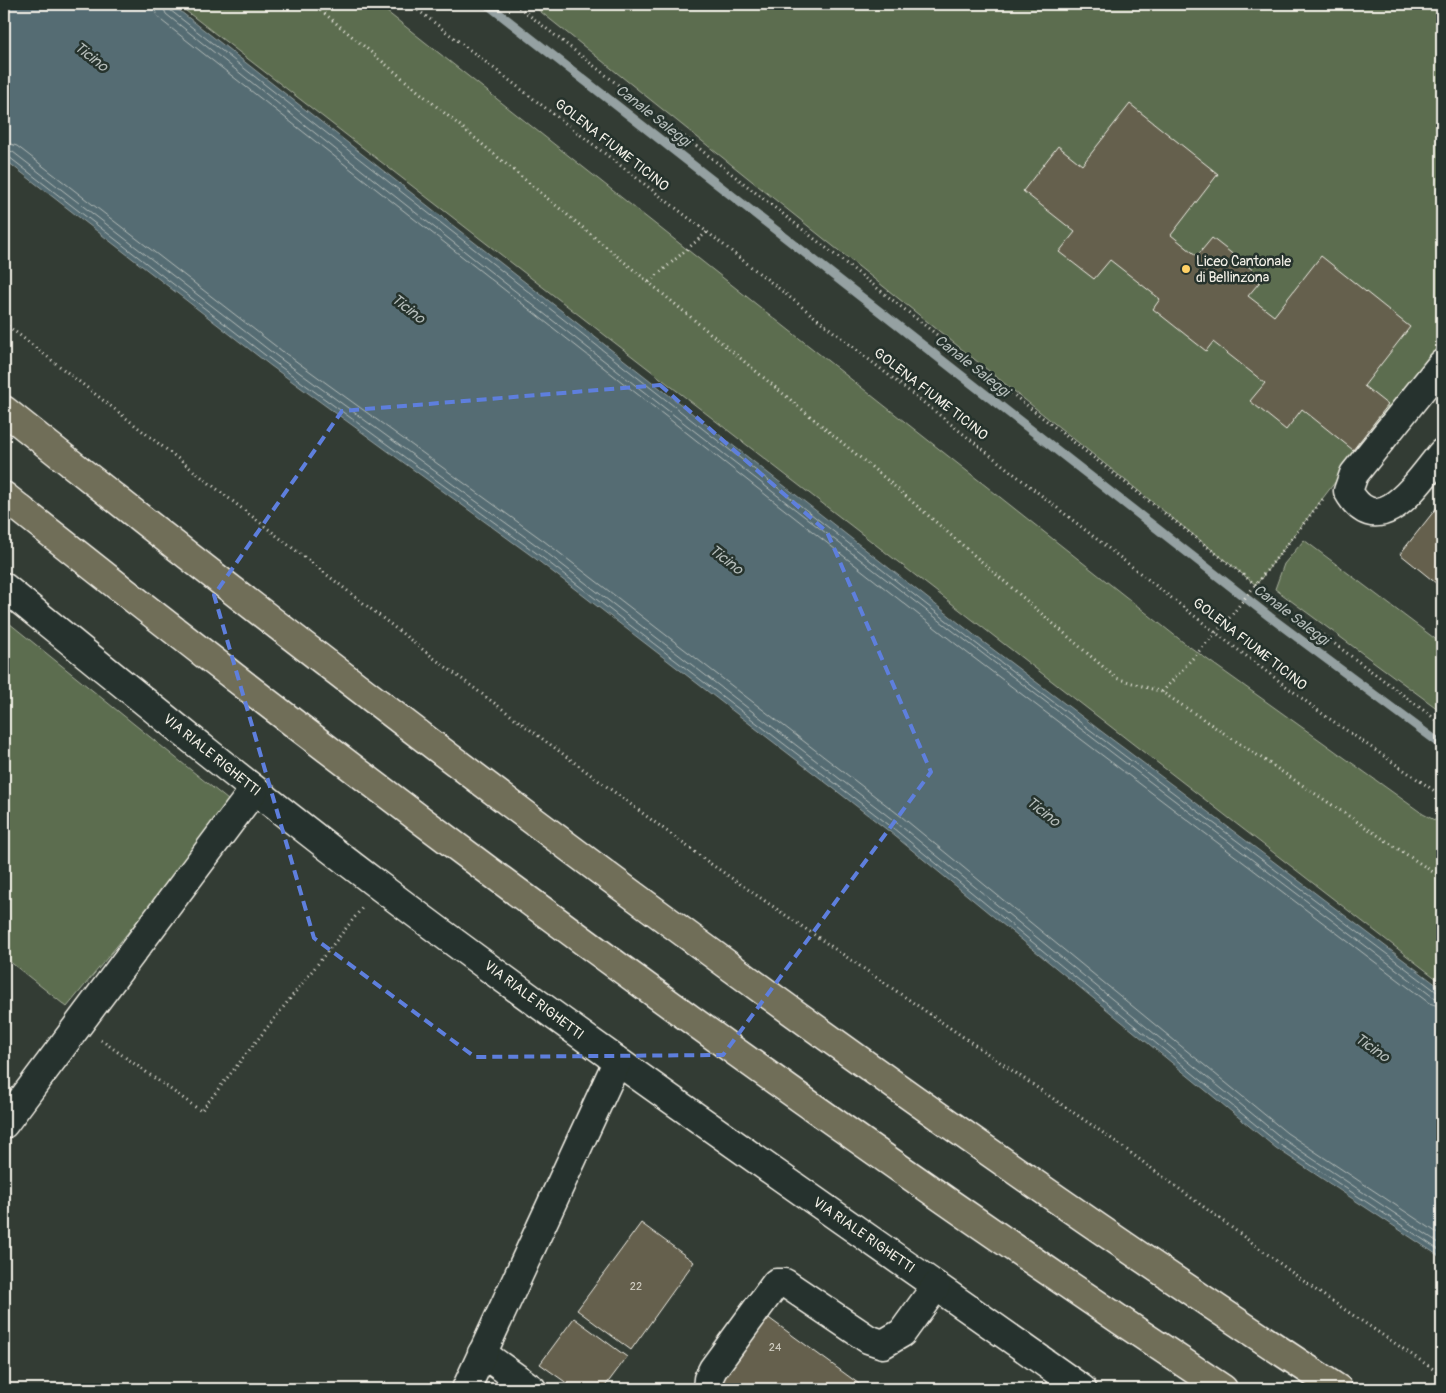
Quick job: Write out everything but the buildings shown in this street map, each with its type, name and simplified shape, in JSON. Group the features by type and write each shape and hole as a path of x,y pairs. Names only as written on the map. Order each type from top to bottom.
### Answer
{"highway":[{"path":"4,410 390,713 682,932 992,1153 1338,1389"},
{"path":"4,496 237,679 660,999 965,1215 1223,1389"}],"street":[{"path":"1442,364 1354,474 1348,490 1355,504 1368,512 1384,512 1403,500 1442,453"},
{"name":"VIA RIALE RIGHETTI","path":"4,587 254,790 380,886 617,1062 936,1286 1070,1386"},
{"path":"4,1124 254,790"},
{"path":"466,1389 617,1062"},
{"path":"707,1389 712,1368 776,1283 785,1283 868,1339 884,1344 902,1333 936,1286"},
{"path":"482,1353 532,1389"}],"path":[{"path":"313,4 886,479 1116,678 1162,692 1442,878"},
{"name":"GOLENA FIUME TICINO","path":"410,4 707,232 1216,633 1324,715 1442,796"},
{"path":"515,4 1256,585 1442,724"},
{"path":"648,282 707,232"},
{"path":"4,323 435,659 711,864 1112,1139 1317,1291 1442,1375"},
{"path":"1162,692 1239,607 1321,500 1348,490"},
{"path":"78,1024 201,1111 380,886"}],"highlighted area":[{"path":"660,385 827,532 931,772 723,1055 475,1057 314,938 214,595 342,411"}],"green space":[{"path":"177,4 377,4 1183,642 1423,814 1442,824 1442,983"},
{"path":"531,4 1442,4 1442,343 1256,585"},
{"path":"1304,540 1442,644 1442,712 1275,589 1284,564"},
{"path":"4,619 233,804 67,1007 4,957"}],"water":[{"name":"Ticino","path":"4,4 171,4 978,638 1442,989 1442,1258 1276,1148 890,832 532,556 271,366 4,159"}],"waterway":[{"name":"Canale Saleggi","path":"487,4 1270,617 1442,745"}],"place":[{"name":"Liceo Cantonale di Bellinzona","path":"1186,269"}]}
